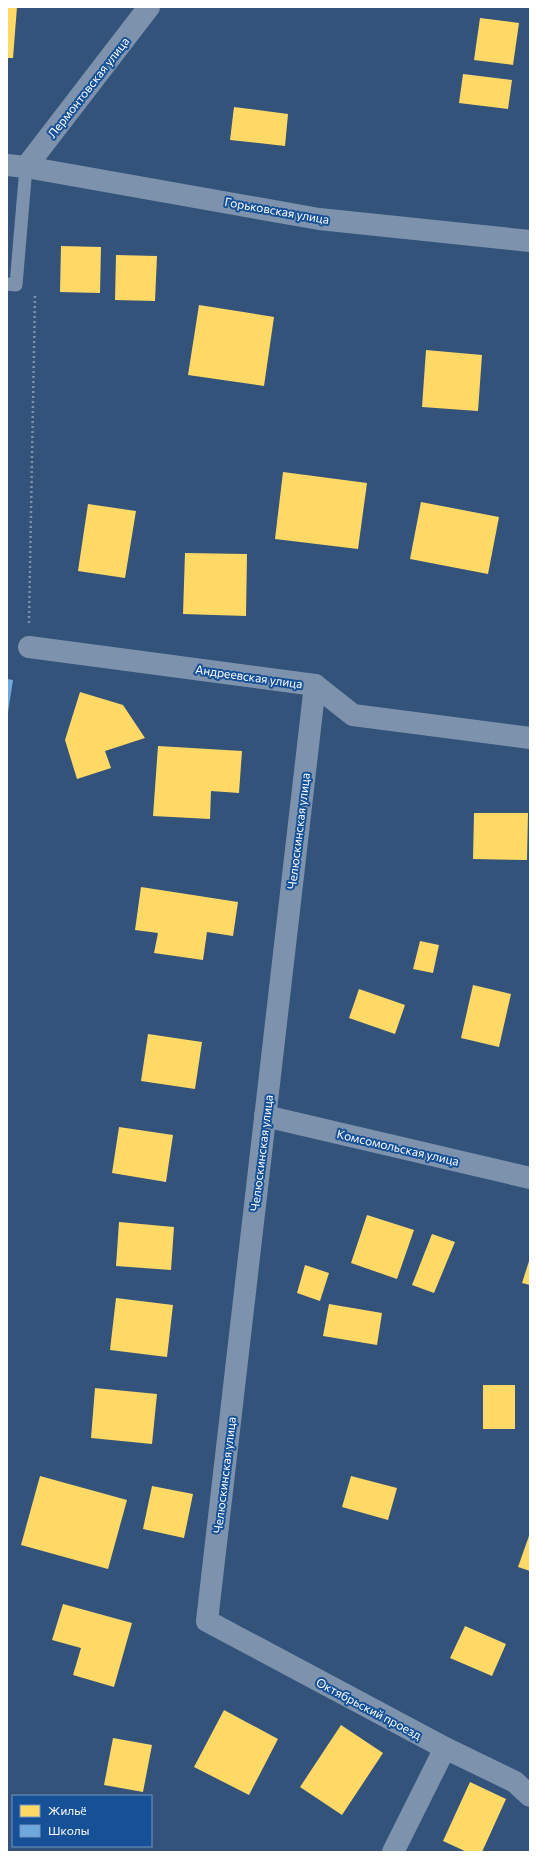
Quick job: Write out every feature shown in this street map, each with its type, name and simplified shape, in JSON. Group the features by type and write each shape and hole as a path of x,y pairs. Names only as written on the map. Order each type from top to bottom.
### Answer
{"street":[{"name":"Лермонтовская улица","path":"16,166 149,7"},
{"name":"Горьковская улица","path":"16,166 319,218 530,241"},
{"name":"Андреевская улица","path":"29,647 315,685 353,715 530,738"},
{"name":"Челюскинская улица","path":"207,1621 315,685"},
{"name":"Комсомольская улица","path":"265,1116 530,1178"},
{"name":"Октябрьский проезд","path":"207,1621 445,1748 515,1782 530,1796"},
{"path":"393,1852 445,1748"}],"lane":[{"path":"7,284 16,285 16,166"}],"path":[{"path":"29,647 35,289"}],"building: Жильё":[{"path":"7,7 17,7 13,58 7,58"},
{"path":"480,18 519,23 513,65 474,60"},
{"path":"463,74 512,80 508,109 459,103"},
{"path":"234,107 288,114 285,146 230,140"},
{"path":"61,246 101,247 100,293 60,292"},
{"path":"116,255 157,256 155,301 115,300"},
{"path":"199,305 274,317 264,386 188,375"},
{"path":"426,350 482,355 478,411 422,407"},
{"path":"283,472 367,483 358,549 275,539"},
{"path":"421,502 499,517 488,574 410,559"},
{"path":"88,504 136,511 125,578 78,571"},
{"path":"185,553 247,554 246,616 183,614"},
{"path":"80,692 123,705 145,738 105,751 111,768 77,779 65,740"},
{"path":"158,746 242,751 239,793 211,791 210,819 153,816"},
{"path":"474,813 528,813 527,860 473,859"},
{"path":"141,887 238,902 233,936 207,932 203,960 154,953 158,933 135,930"},
{"path":"420,941 439,945 433,973 413,969"},
{"path":"473,985 511,994 499,1047 461,1038"},
{"path":"359,989 405,1005 395,1034 349,1018"},
{"path":"148,1034 202,1042 195,1089 141,1081"},
{"path":"119,1127 173,1135 166,1182 112,1173"},
{"path":"367,1215 414,1230 397,1279 351,1263"},
{"path":"119,1222 174,1227 171,1270 116,1266"},
{"path":"432,1234 455,1242 434,1293 412,1285"},
{"path":"530,1258 530,1285 522,1283"},
{"path":"305,1265 329,1273 320,1301 297,1293"},
{"path":"116,1298 173,1305 167,1357 110,1350"},
{"path":"329,1304 382,1313 377,1345 323,1336"},
{"path":"483,1385 515,1385 515,1429 483,1429"},
{"path":"95,1388 157,1394 152,1444 91,1438"},
{"path":"40,1476 127,1500 108,1569 21,1545"},
{"path":"351,1476 397,1488 388,1520 342,1507"},
{"path":"152,1486 193,1494 184,1538 143,1529"},
{"path":"530,1533 530,1571 518,1567"},
{"path":"63,1604 132,1623 114,1687 73,1675 81,1648 52,1640"},
{"path":"465,1626 506,1644 492,1676 450,1658"},
{"path":"224,1710 278,1739 249,1795 194,1767"},
{"path":"341,1725 383,1753 342,1815 300,1787"},
{"path":"113,1738 152,1745 143,1792 104,1785"},
{"path":"470,1782 506,1799 482,1852 467,1852 443,1841"}],"building: Школы":[{"path":"7,679 13,680 8,712 7,712"}]}
